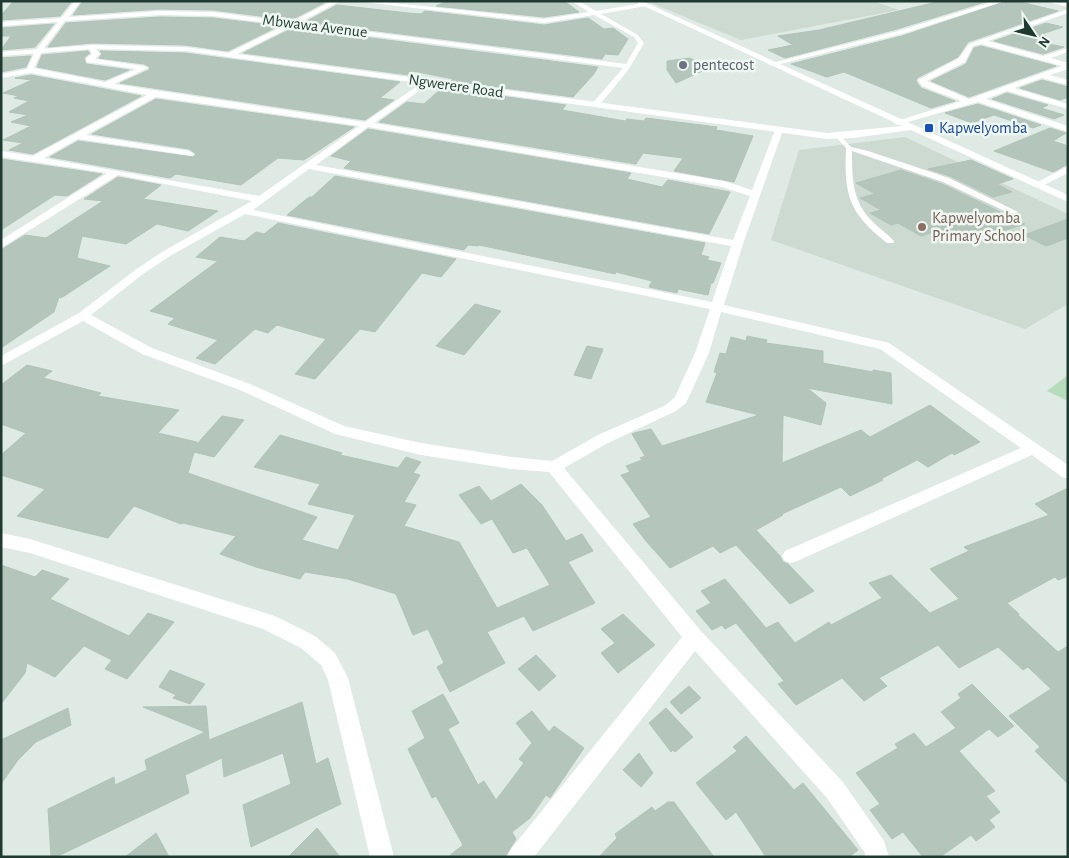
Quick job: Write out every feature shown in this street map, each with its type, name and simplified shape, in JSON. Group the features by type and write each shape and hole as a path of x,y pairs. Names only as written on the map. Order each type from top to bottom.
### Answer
{"street":[{"path":"32,70 30,68 39,51 61,20 78,1"},
{"path":"231,55 337,1"},
{"path":"357,1 544,21 644,5"},
{"path":"421,8 430,1"},
{"path":"574,1 636,36 641,43 627,66 595,105"},
{"path":"636,1 1068,199"},
{"path":"772,64 900,33 1002,1"},
{"path":"1050,1 1068,5"},
{"path":"160,13 166,5"},
{"path":"1068,11 979,41 967,48 966,56 962,60 922,80 925,84 1068,129"},
{"name":"Mbwawa Avenue","path":"1,24 160,13 213,14 627,66"},
{"path":"979,41 1068,65"},
{"path":"92,47 96,54 89,60 144,68 106,85"},
{"name":"Ngwerere Road","path":"1,54 92,47 161,47 779,130 837,136 910,128"},
{"path":"1044,58 1068,50"},
{"path":"897,122 1008,89 1068,65"},
{"path":"1,76 32,70 155,94 364,124 724,184 756,195"},
{"path":"1044,76 1068,83"},
{"path":"1,362 83,316 139,272 166,254 244,211 364,124 426,82"},
{"path":"1008,89 1068,107"},
{"path":"34,159 155,94"},
{"path":"83,316 147,351 245,387 340,430 421,449 512,463 554,467 603,439 671,408 681,400 702,352 737,244 779,130"},
{"path":"75,136 189,154"},
{"path":"1,154 116,172 260,199"},
{"path":"307,166 737,244"},
{"path":"1037,185 1068,169"},
{"path":"3,242 116,172"},
{"path":"724,184 760,182"},
{"path":"244,211 716,308 884,346 1068,472"},
{"path":"791,556 1034,448"},
{"path":"554,467 694,637 835,790 876,849 877,857"},
{"path":"1,540 30,546 268,622 308,642 328,660 338,678 382,857"},
{"path":"519,857 694,637"}],"lane":[{"path":"837,136 849,148 946,180 1014,212"},
{"path":"849,148 848,181 852,200 871,226 890,241"}],"shaded area":[{"path":"646,1 873,1 899,10 741,40"},
{"name":"Kapwelyomba Primary School","path":"905,137 1068,214 1068,304 1025,329 771,240 799,150"}],"green space":[{"path":"1068,375 1068,401 1047,391"}],"building":[{"path":"72,1 60,16 1,20 1,15 13,2"},
{"path":"83,1 303,1 324,3 291,20 213,10 160,9 73,15"},
{"path":"447,1 564,1 579,12 544,17 436,6"},
{"path":"941,1 988,1 897,29 785,58 768,50 793,45 778,36 819,30"},
{"path":"1007,1 1016,1 1058,11 968,42 958,57 917,78 916,81 921,88 955,101 931,108 844,72 827,77 791,64 902,36"},
{"path":"337,5 421,14 425,11 544,25 588,18 604,29 613,28 628,39 618,55 605,54 602,59 305,22"},
{"path":"160,17 213,18 279,26 228,51 185,45 92,43 48,47 66,23"},
{"path":"1046,23 1063,27 1039,35 1046,36 1034,41 1064,47 1043,54 994,41"},
{"path":"54,24 35,47 1,50 11,36 1,36 1,28"},
{"path":"293,28 598,67 573,97 451,81 453,79 413,71 409,75 243,53"},
{"path":"981,46 1056,66 969,97 931,81 966,64 974,48"},
{"path":"88,51 90,53 84,58 86,64 129,70 105,80 37,67 42,55"},
{"path":"100,51 185,53 400,82 380,98 394,100 365,120 120,83 149,70 150,67 144,64 99,58 102,54"},
{"path":"31,56 26,67 1,72 1,58"},
{"name":"pentecost","path":"690,58 709,68 676,83 667,70 667,61"},
{"path":"31,75 141,96 33,154 9,150 23,143 3,140 31,126 11,122 28,115 9,112 29,101 14,98 19,96 3,93 32,80 15,78"},
{"path":"1042,80 1068,87 1068,97 1060,100 1020,88"},
{"path":"442,88 566,105 562,110 625,121 627,119 644,121 646,118 717,127 716,130 753,136 734,182 674,171 683,158 643,153 636,164 379,122 407,102 424,104"},
{"path":"1007,93 1048,105 1041,108 1064,115 1054,119 992,99"},
{"path":"156,99 354,127 304,160 278,158 241,185 176,174 170,178 50,157 78,141 193,157 196,154 189,149 92,134"},
{"path":"978,104 1041,125 1033,128 994,115 972,123 945,113"},
{"path":"1050,128 1066,133 1053,141 1068,146 1068,164 1053,172 994,151"},
{"path":"368,129 631,173 627,179 662,187 668,180 730,192 709,234 344,168 351,161 331,156"},
{"path":"1,159 102,174 67,196 55,195 1,230"},
{"path":"971,160 1013,179 997,184 1012,192 993,197 950,176 928,169"},
{"path":"901,170 942,184 1025,224 990,235 986,233 955,242 937,231 921,236 898,223 891,225 870,213 881,210 860,198 875,194 856,183"},
{"path":"335,176 705,243 701,255 709,257 707,260 721,263 713,283 711,283 708,295 678,289 677,293 649,287 652,281 616,272 615,274 479,245 468,245 464,250 287,215 309,197 312,197"},
{"path":"118,177 161,185 143,199 218,211 188,231 157,224 126,244 82,236 77,258 110,266 61,298 59,297 54,312 1,348 1,250 25,235 46,238 103,201 84,199"},
{"path":"1068,219 1068,238 1046,246 1024,235"},
{"path":"278,223 456,259 441,277 422,273 375,332 360,329 315,379 295,374 326,339 277,325 268,333 255,329 215,364 196,358 218,340 168,324 175,318 150,311 218,261 196,257 220,237 244,241 256,232 264,234"},
{"path":"475,304 501,311 464,355 436,346"},
{"path":"747,336 767,340 766,343 823,351 823,363 873,372 873,370 891,373 892,404 807,388 826,403 821,425 783,415 782,463 861,430 870,437 930,405 980,442 954,455 952,453 928,467 917,460 881,479 883,480 850,496 841,487 782,514 756,530 780,556 783,562 788,564 814,591 790,604 736,545 720,553 713,546 670,568 633,524 651,517 621,475 630,472 626,466 642,460 640,458 645,456 632,434 634,433 651,429 662,446 759,415 706,402 717,373 714,372 720,353 726,354 731,337 746,341"},
{"path":"587,346 603,349 591,379 574,375"},
{"path":"27,365 52,371 43,378 101,393 98,396 179,410 158,433 197,442 197,444 222,416 244,420 214,457 194,452 188,473 317,517 302,540 338,550 355,515 308,504 320,484 254,467 280,435 342,453 340,455 398,468 406,457 421,462 413,473 420,475 404,502 416,505 404,526 459,542 497,608 550,585 527,548 513,553 492,519 481,524 459,495 479,486 491,501 521,484 542,505 566,541 582,534 593,551 568,562 595,603 533,631 524,616 487,632 505,663 450,692 437,667 444,663 428,629 413,635 396,594 348,579 305,572 300,579 256,567 220,554 236,536 181,524 134,506 108,538 17,516 45,489 1,475 1,455 26,433 1,424 1,385"},
{"path":"1068,488 1068,576 1058,580 1055,577 1007,603 1058,652 1068,646 1068,784 1035,751 1040,747 1009,716 1051,689 1028,667 1023,670 998,647 959,668 938,645 879,678 887,686 864,701 842,678 796,705 778,684 784,681 736,623 725,629 722,625 712,630 696,611 711,603 701,591 725,579 766,628 778,622 795,643 829,622 831,625 882,598 869,583 891,575 930,613 959,599 930,569 969,551 964,547 1049,515 1035,504"},
{"path":"1,565 35,577 42,570 69,579 50,599 129,636 148,613 174,622 127,679 105,669 112,660 84,646 55,677 27,663 25,673 1,704"},
{"path":"623,614 655,645 618,673 601,653 615,643 601,629"},
{"path":"536,655 556,676 539,691 518,669"},
{"path":"170,670 205,684 190,704 173,698 176,695 159,687"},
{"path":"972,684 1014,726 998,737 989,729 959,751 995,791 986,796 1000,812 989,820 995,827 976,841 971,835 940,857 923,857 903,832 892,839 870,810 880,804 856,773 898,748 895,744 914,733 926,747 956,728 941,712 961,698 958,694"},
{"path":"689,686 701,698 681,714 670,702"},
{"path":"443,694 459,723 448,729 478,785 484,781 496,800 524,763 519,759 532,743 516,723 532,711 549,732 554,726 584,748 550,798 546,795 530,818 512,832 516,839 505,857 448,857 463,845 436,796 432,798 408,749 425,738 412,711"},
{"path":"302,702 316,764 328,758 341,804 251,847 243,805 291,784 283,753 224,777 222,758 185,775 189,793 56,857 51,857 48,809 114,777 115,785 147,770 145,760 205,732 143,707 206,706 209,740"},
{"path":"68,708 71,725 36,742 18,760 1,784 1,740"},
{"path":"666,708 693,737 675,752 673,750 671,752 649,723"},
{"path":"746,736 794,790 803,783 858,850 849,857 766,857 736,812 726,820 696,783 737,751 733,747"},
{"path":"639,753 653,773 641,787 623,770"},
{"path":"668,802 674,802 714,857 599,857 617,838 615,834 652,807 655,811"},
{"path":"317,828 340,857 288,857"},
{"path":"156,833 169,857 125,857"}],"place":[{"name":"pentecost","path":"683,65"},
{"name":"Kapwelyomba","path":"929,128"},
{"name":"Kapwelyomba Primary School","path":"922,227"}]}
